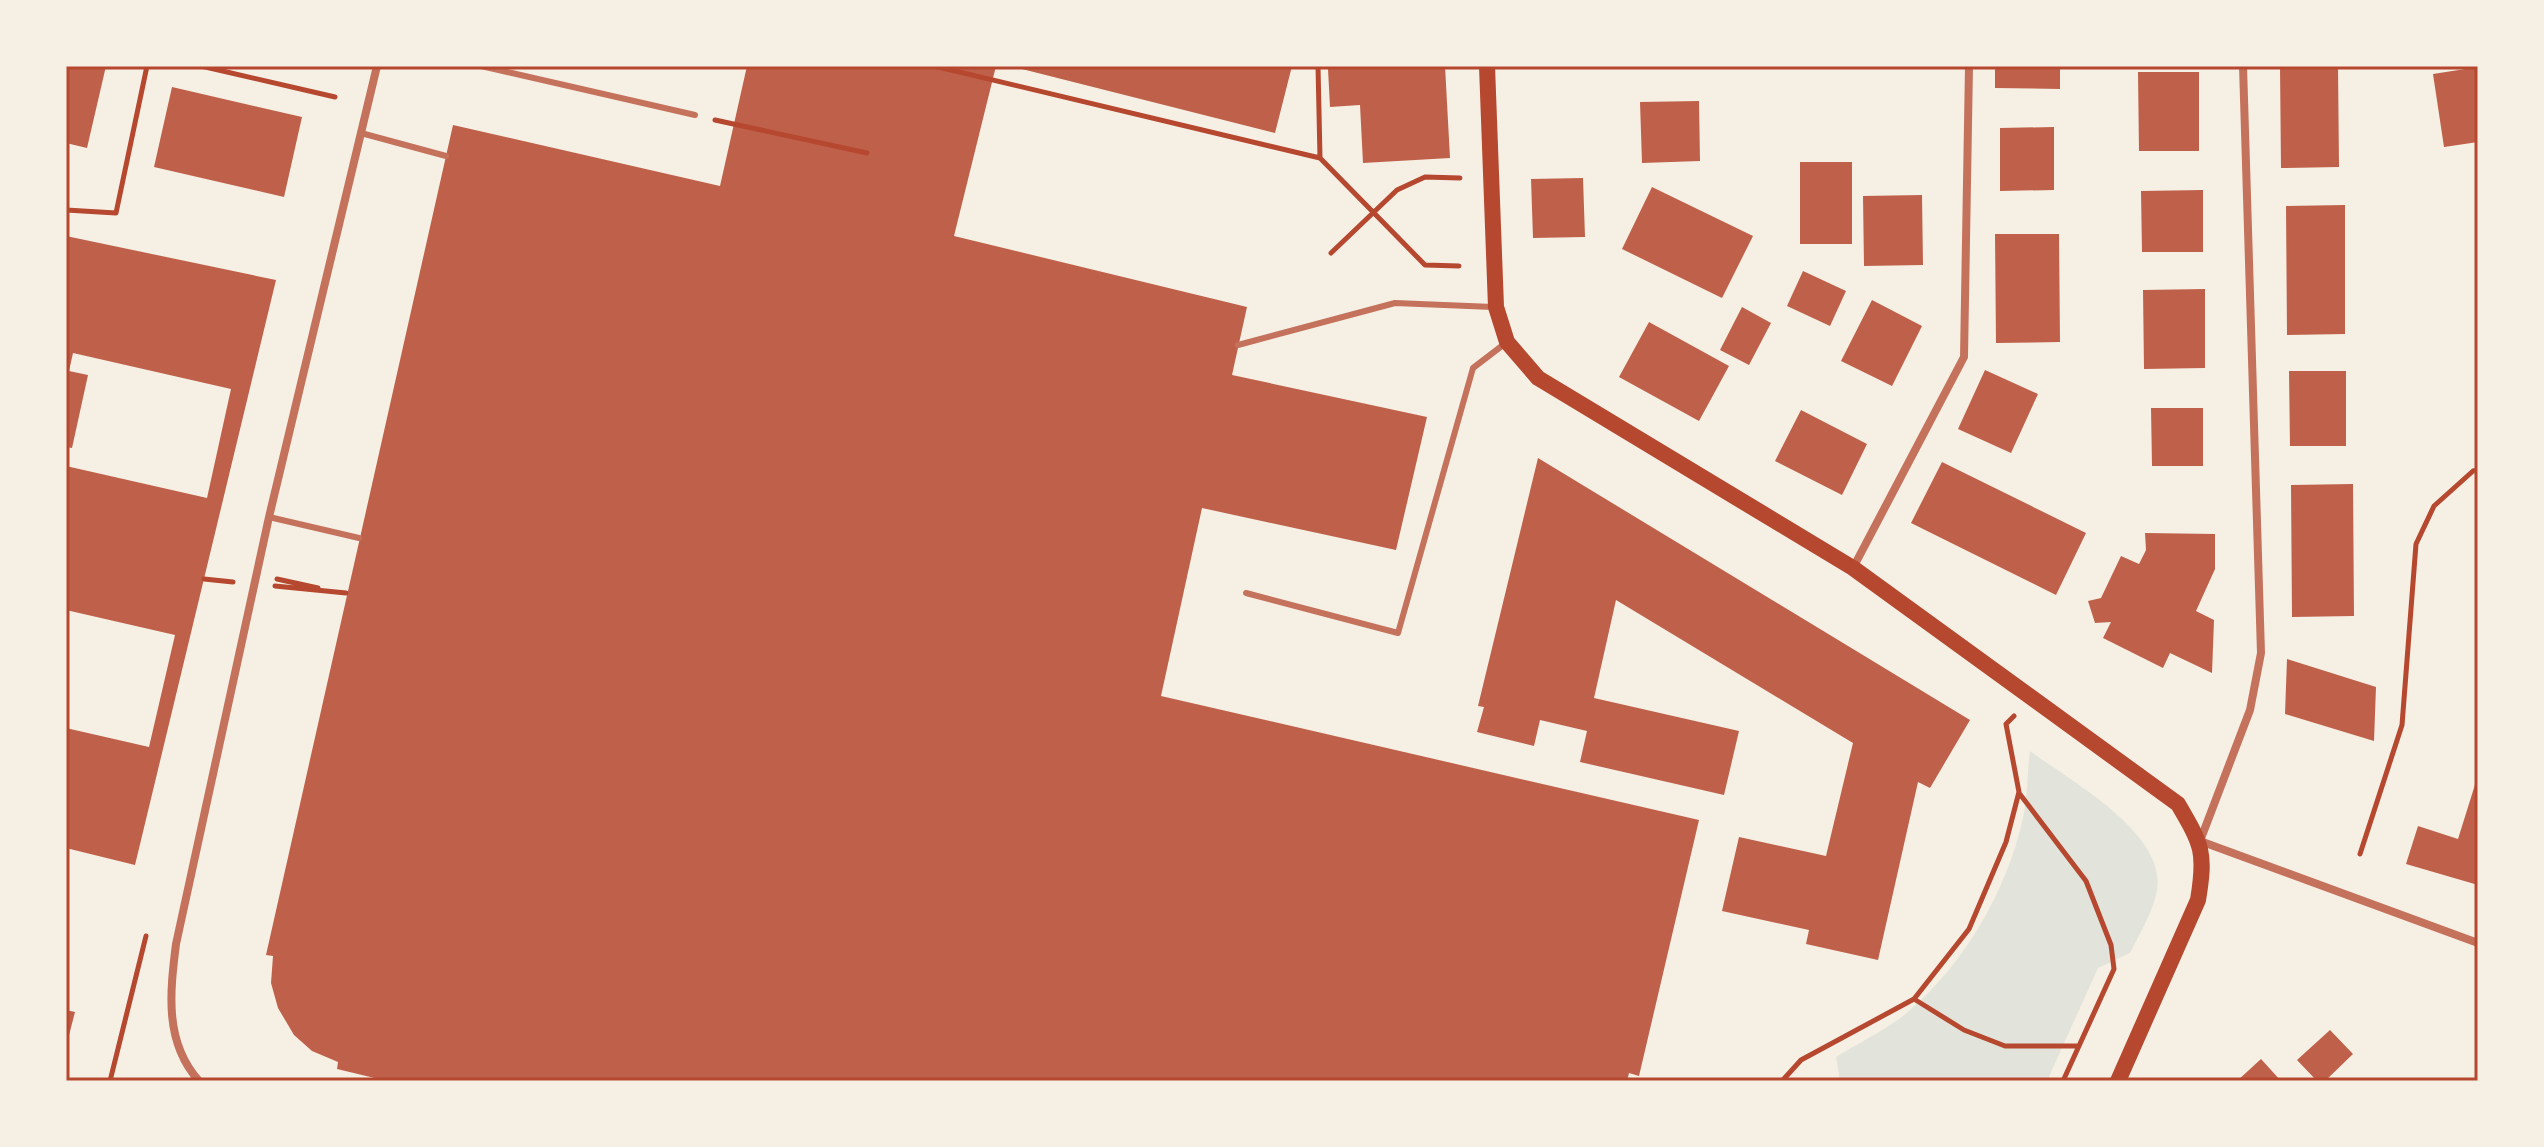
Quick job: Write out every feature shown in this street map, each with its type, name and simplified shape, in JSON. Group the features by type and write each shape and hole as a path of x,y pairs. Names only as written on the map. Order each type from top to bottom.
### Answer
{"main road":[{"path":"1487,66 1496,307 1507,342 1538,378 1853,568 2178,804 2200,841 2203,868 2198,900 2118,1081"}],"street":[{"path":"199,1081 187,1068 175,1037 169,998 176,944 269,517 377,66"},
{"path":"1853,568 1964,357 1969,66"},
{"path":"2243,66 2261,653 2250,710 2200,841 2478,943"}],"lane":[{"path":"481,66 695,115"},
{"path":"361,133 446,156"},
{"path":"1238,345 1395,303 1496,307"},
{"path":"1246,593 1398,633 1473,368 1507,342"},
{"path":"269,517 359,538"}],"path":[{"path":"66,210 116,213 147,66"},
{"path":"201,66 335,97"},
{"path":"934,66 1320,158 1425,265 1459,266"},
{"path":"1318,66 1320,158"},
{"path":"695,115 867,153"},
{"path":"1331,253 1397,190 1425,177 1460,178"},
{"path":"2360,854 2402,725 2416,544 2434,506 2478,470"},
{"path":"256,575 346,593"},
{"path":"1782,1081 1801,1060 1914,999 1969,929 2006,842 2019,792 2006,724 2033,696"},
{"path":"2019,792 2086,881 2111,945 2114,969 2063,1081"},
{"path":"110,1081 146,936"},
{"path":"1914,999 1964,1030 2005,1046 2078,1046"}],"shaded area":[{"path":"2030,751 2112,810 2147,848 2156,869 2157,890 2130,953 2098,968 2047,1081 1840,1081 1836,1057 1909,1011 1948,971 1981,924 2016,845 2025,810"}],"building":[{"path":"66,66 106,66 87,148 66,143"},
{"path":"747,66 996,66 954,236 1247,307 1232,375 1427,417 1396,550 1202,508 1161,696 1699,820 1639,1076 1629,1073 1627,1081 387,1081 337,1069 338,1062 312,1051 294,1035 278,1008 271,983 273,956 266,955 453,125 720,186"},
{"path":"1010,66 1292,66 1275,133"},
{"path":"1445,66 1450,158 1363,163 1360,105 1330,107 1328,69"},
{"path":"1673,66 1731,66 1731,69 1673,69"},
{"path":"1995,66 2060,66 2060,89 1995,88"},
{"path":"2280,66 2338,66 2339,167 2281,168"},
{"path":"2478,67 2478,142 2444,147 2433,74"},
{"path":"2138,72 2199,72 2199,151 2139,151"},
{"path":"172,87 302,117 284,197 154,167"},
{"path":"1699,101 1700,161 1642,163 1640,102"},
{"path":"2054,127 2054,190 2000,191 2000,128"},
{"path":"1800,162 1852,162 1852,244 1800,244"},
{"path":"1583,178 1585,237 1533,238 1531,179"},
{"path":"1652,187 1753,236 1722,298 1622,249"},
{"path":"2203,190 2203,252 2142,252 2141,191"},
{"path":"1922,195 1923,265 1864,266 1863,196"},
{"path":"2345,205 2345,334 2287,335 2286,206"},
{"path":"1995,234 2059,234 2060,342 1996,343"},
{"path":"66,236 276,280 135,865 66,848 66,728 149,747 175,635 66,610 66,466 207,498 231,389 73,353 69,371 88,375 72,448 66,447"},
{"path":"1803,271 1846,291 1830,326 1787,306"},
{"path":"2205,289 2205,368 2144,369 2143,290"},
{"path":"1872,300 1922,326 1892,386 1841,361"},
{"path":"1742,307 1771,323 1749,365 1720,350"},
{"path":"1649,322 1729,366 1699,421 1619,377"},
{"path":"1985,370 2038,394 2011,453 1958,429"},
{"path":"2289,371 2346,371 2346,446 2290,446"},
{"path":"2151,408 2203,408 2203,466 2152,466"},
{"path":"1801,410 1867,444 1842,495 1775,461"},
{"path":"1538,458 1970,720 1930,788 1918,782 1878,960 1806,944 1809,930 1722,911 1739,837 1826,856 1853,743 1616,600 1594,698 1739,731 1724,795 1580,762 1587,731 1540,720 1534,746 1477,732 1484,707 1478,706"},
{"path":"1942,462 2086,533 2056,595 1911,523"},
{"path":"2353,484 2354,616 2292,617 2291,485"},
{"path":"2145,533 2215,534 2215,569 2196,611 2214,620 2212,673 2170,653 2163,668 2103,638 2111,622 2095,623 2088,601 2101,598 2121,556 2139,564 2146,550"},
{"path":"2287,659 2376,687 2374,741 2285,714"},
{"path":"2478,775 2478,885 2406,864 2418,826 2458,839"},
{"path":"66,1010 75,1012 67,1043 66,1043"},
{"path":"2330,1030 2353,1054 2325,1081 2317,1081 2297,1060"},
{"path":"2261,1059 2281,1081 2237,1081"}]}
